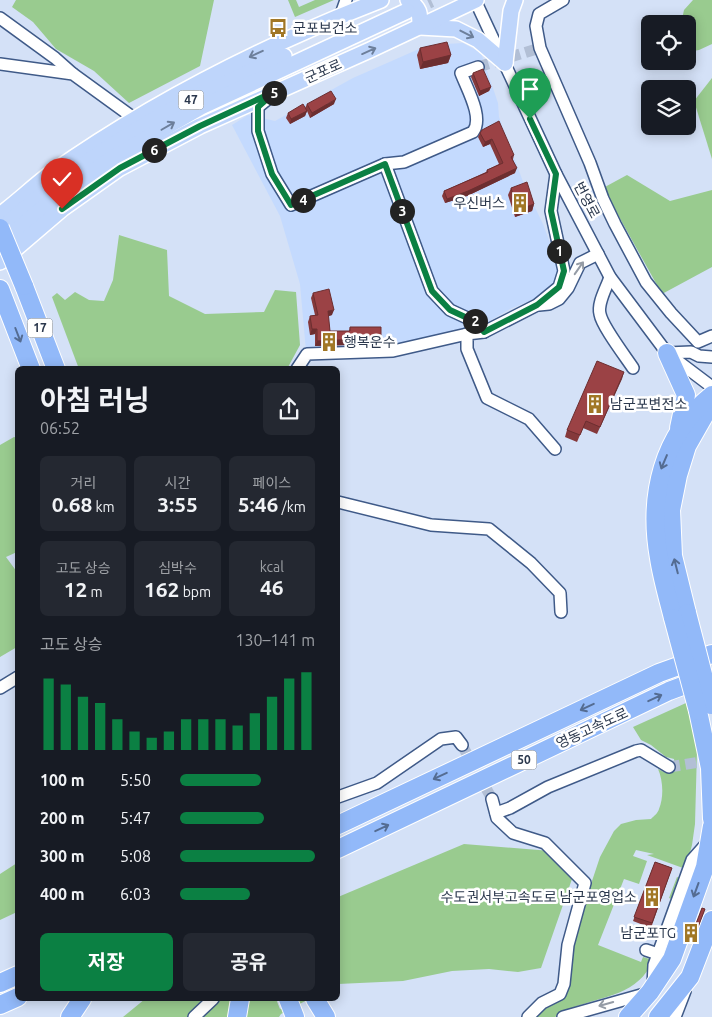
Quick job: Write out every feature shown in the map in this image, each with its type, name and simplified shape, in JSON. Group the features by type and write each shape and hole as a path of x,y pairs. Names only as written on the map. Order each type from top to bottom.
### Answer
{"highway":[{"name":"17","path":"0,229 55,366"},
{"name":"17","path":"2,295 30,366"},
{"path":"667,353 686,395 683,439"},
{"path":"683,439 698,406 712,395"},
{"path":"712,402 661,468 655,513 659,557 680,615 707,708 712,819"},
{"path":"683,439 712,431"},
{"name":"영동고속도로","path":"340,824 659,673 712,654"},
{"name":"영동고속도로","path":"340,847 669,691 712,675"},
{"path":"628,1017 652,990 672,959 705,867 711,833"},
{"path":"658,1017 690,977 712,920"},
{"path":"0,983 15,976"},
{"path":"0,1005 15,998"},
{"path":"70,1017 81,1001"},
{"path":"236,1017 240,1001"},
{"path":"289,1001 295,1017"},
{"path":"311,1001 317,1017"},
{"path":"316,1001 326,1017"}],"main road":[{"name":"47","path":"0,215 49,175 156,106 230,67 380,0"},
{"name":"군포로","path":"0,262 62,209 120,168 200,126 420,27 475,0"},
{"path":"505,63 511,11 515,0"},
{"name":"47","path":"0,229 64,178 120,140 184,103 405,4"},
{"path":"405,4 416,5 420,13 420,27 456,29 478,40 505,63"},
{"name":"군포로","path":"0,244 51,201 109,160 201,107 405,4"}],"street":[{"path":"340,17 346,0"},
{"name":"번영로","path":"475,0 556,174 610,277 667,353 712,386"},
{"path":"563,0 539,14 536,26 540,48 590,163 603,199 646,282 698,342"},
{"path":"0,18 135,119"},
{"path":"0,64 73,74"},
{"path":"276,91 258,107 258,131 272,174 291,205 385,164 404,162 473,132 477,128 478,118 461,73 478,67"},
{"path":"385,164 432,291 450,310 476,322 484,332"},
{"path":"299,366 307,354 393,351 467,334 484,332 537,305 559,287 564,271 551,211 556,174"},
{"path":"537,305 549,304 559,299 568,288 580,263 598,254"},
{"path":"610,277 599,314 633,368"},
{"path":"467,334 467,349 487,398 529,419 554,449"},
{"path":"691,352 698,342 712,336"},
{"path":"667,353 691,352 699,356 712,357"},
{"path":"340,502 432,525 489,529 531,563 560,593 561,612"},
{"path":"0,688 15,679"},
{"path":"340,796 377,783 441,739 456,737 462,745"},
{"path":"496,813 510,808 548,787 636,751 641,750 669,767"},
{"path":"492,799 497,818 513,833 545,843 584,883 568,944 564,984 560,994 542,1003 528,1017"},
{"path":"563,1017 652,990 654,965 692,860 711,833"},
{"path":"646,950 658,954"},
{"path":"674,1017 690,977"},
{"path":"194,1017 211,1001"}],"shaded area":[{"path":"463,43 481,53 498,103 499,117 525,187 543,224 554,254 558,275 556,283 546,294 510,309 479,327 391,347 306,351 300,284 280,216 232,125 248,115 275,121 353,78 428,45"}],"green space":[{"path":"16,0 214,0 200,66 129,103 94,71 56,49 33,22 12,7"},
{"path":"288,0 296,0 299,7 315,0 334,0 295,17"},
{"path":"693,0 712,0 712,44 696,51 696,15 683,15 684,10"},
{"path":"712,78 712,159 696,107 696,98"},
{"path":"627,175 670,201 712,190 712,267 662,294 603,188"},
{"path":"119,235 167,250 169,296 205,314 264,312 275,290 296,292 300,345 289,366 78,366 52,297 57,293 65,300 75,292 89,300 104,301 113,280"},
{"path":"15,437 15,553 6,557 15,569 15,648 0,657 0,445"},
{"path":"686,703 692,719 697,751 695,824 686,868 674,900 669,898 677,877 680,878 683,868 647,855 654,854 636,850 633,856 647,861 639,884 624,879 598,945 641,962 643,957 653,960 647,972 639,981 619,993 572,1008 555,1017 531,1017 555,1000 600,857 614,831 621,824 651,819 655,816 661,804 662,794 662,783 658,769 666,773 675,769 674,759 666,757 641,740 633,727"},
{"path":"464,844 563,852 572,879 541,968 518,972 489,969 452,971 403,981 340,984 340,896"},
{"path":"15,864 15,913 0,920 0,874"},
{"path":"143,1001 277,1001 280,1009 297,1001 305,1001 281,1014 279,1017 123,1017"}],"building":[{"path":"447,42 451,55 423,62 420,48"},
{"path":"483,69 491,87 480,91 473,73"},
{"path":"331,91 336,99 312,113 307,104"},
{"path":"303,104 307,111 291,119 288,113"},
{"path":"499,121 514,155 511,157 517,168 447,199 444,191 488,172 487,170 503,163 492,139 485,142 480,133"},
{"path":"527,182 534,204 518,210 511,188"},
{"path":"329,289 334,310 328,311 330,331 350,331 350,327 381,327 381,338 317,341 317,329 312,329 310,316 318,315 313,293"},
{"name":"남군포변전소","path":"597,361 624,372 600,427 586,421 580,435 567,430"},
{"name":"수도권서부고속도로 남군포영업소","path":"655,862 672,868 652,923 634,917"},
{"path":"702,908 705,909 695,935 692,934"}],"tunnel":[{"path":"407,11 431,0"},
{"path":"478,67 540,48"},
{"path":"462,745 492,799"},
{"path":"669,767 712,760"}],"place":[{"name":"군포보건소","path":"278,28"},
{"name":"우신버스","path":"520,203"},
{"name":"행복운수","path":"329,342"},
{"name":"남군포변전소","path":"595,404"},
{"name":"수도권서부고속도로 남군포영업소","path":"652,897"},
{"name":"남군포TG","path":"691,933"}],"route":[{"path":"62,209 120,168 200,126 276,91 258,107 258,131 272,174 291,205 385,164 432,291 450,310 476,322 484,332 537,305 559,287 564,271 551,211 556,174 530,119"}]}
